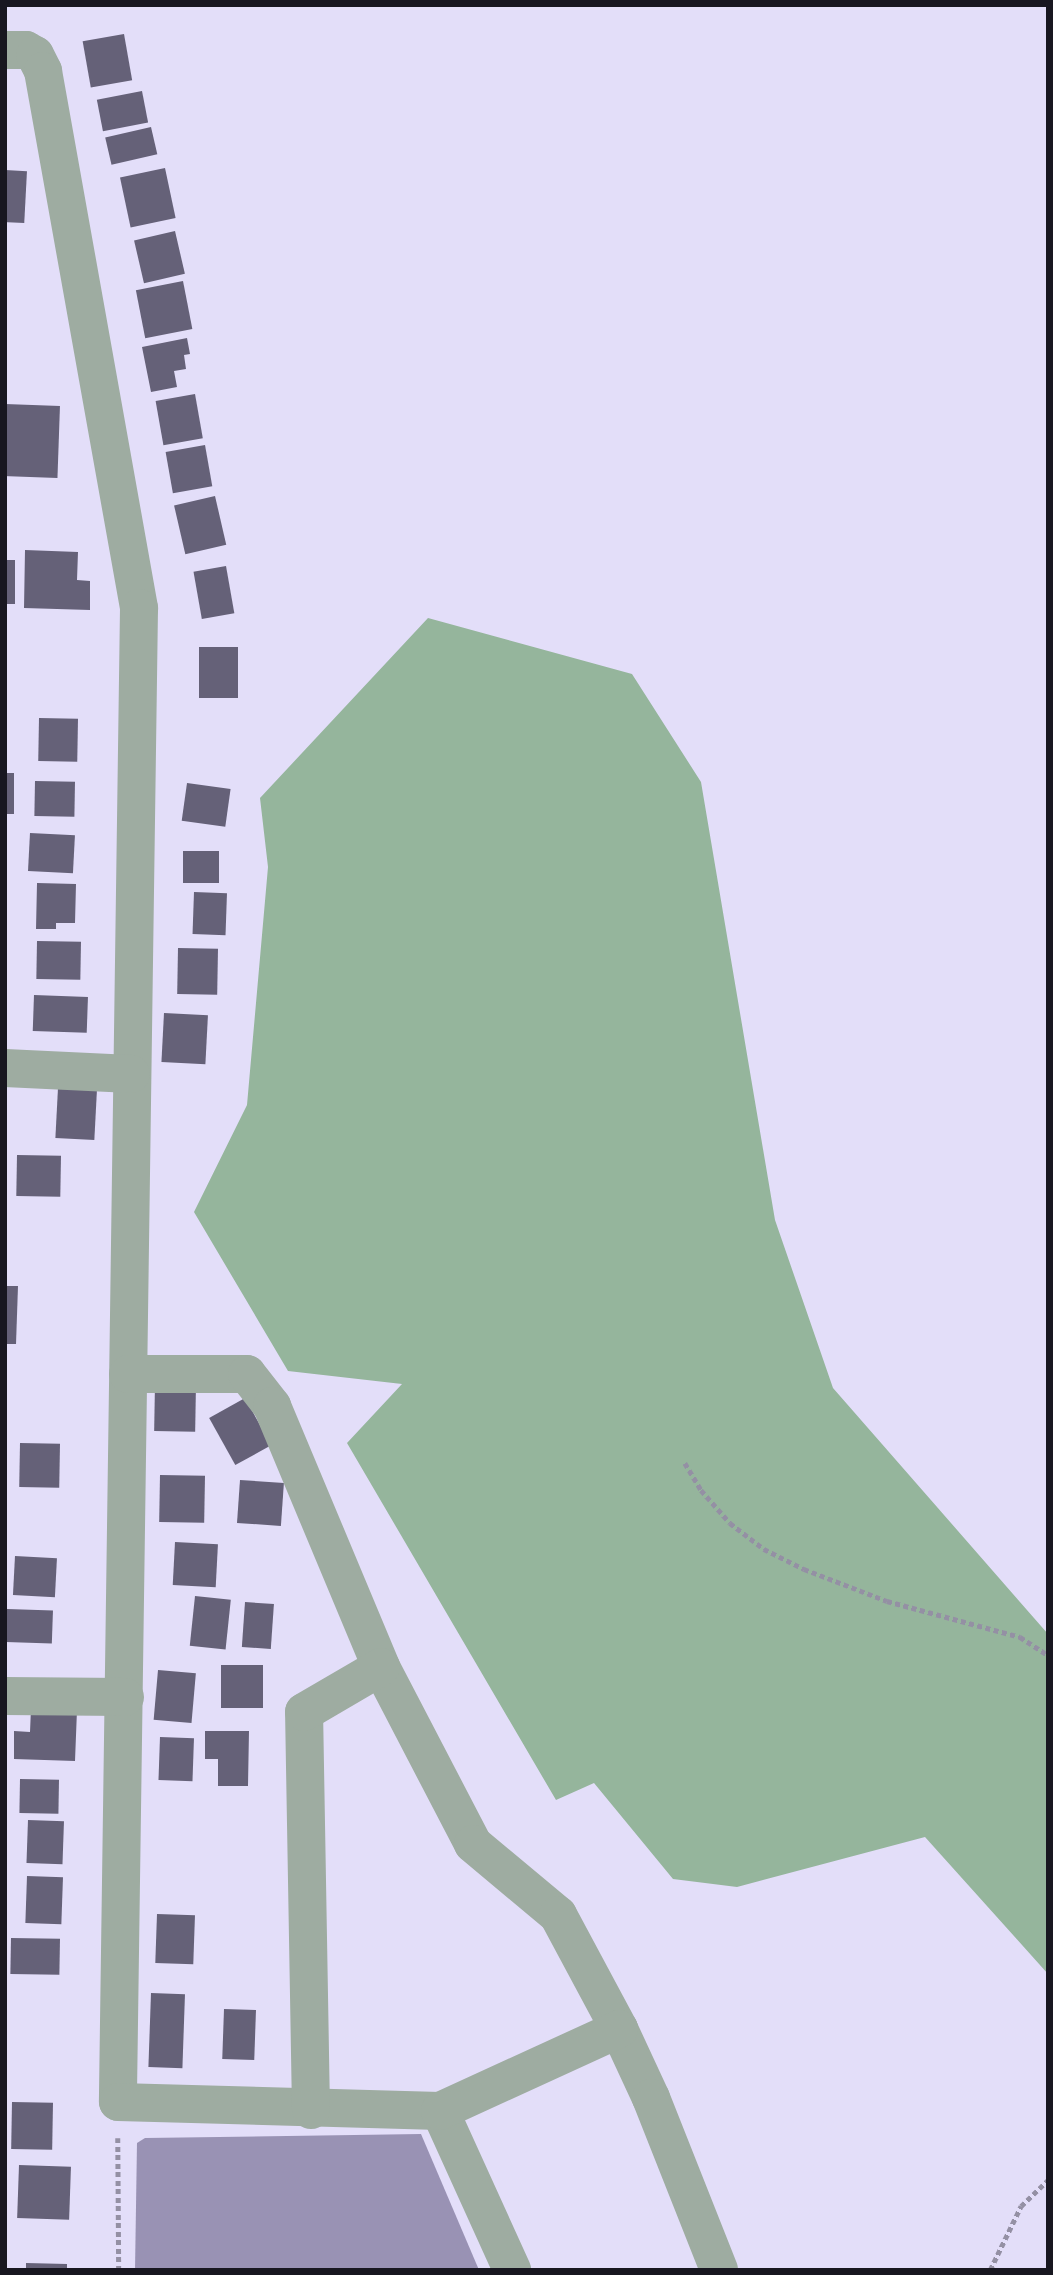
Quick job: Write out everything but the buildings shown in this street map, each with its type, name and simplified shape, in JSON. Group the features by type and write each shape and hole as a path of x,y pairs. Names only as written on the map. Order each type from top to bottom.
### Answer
{"street":[{"path":"5,50 26,50 35,55 43,71 139,608 118,2102 440,2112 619,2029"},
{"path":"5,1068 131,1074"},
{"path":"128,1374 247,1374 272,1406 381,1667 473,1844 558,1916 619,2029 651,2098 719,2270"},
{"path":"311,2110 304,1712 381,1667"},
{"path":"5,1696 125,1697"},
{"path":"440,2112 512,2270"}],"path":[{"path":"685,1463 701,1490 730,1523 764,1549 804,1569 887,1601 1020,1637 1048,1655"},
{"path":"118,2102 119,2270"},
{"path":"990,2270 1021,2206 1048,2180"}],"green space":[{"path":"428,618 632,674 701,782 775,1220 833,1388 1048,1634 1048,1974 925,1837 737,1887 673,1879 594,1783 556,1800 347,1443 402,1384 288,1371 194,1212 247,1105 268,867 260,798"}],"shaded area":[{"path":"421,2134 479,2270 135,2270 137,2143 145,2138"}]}
